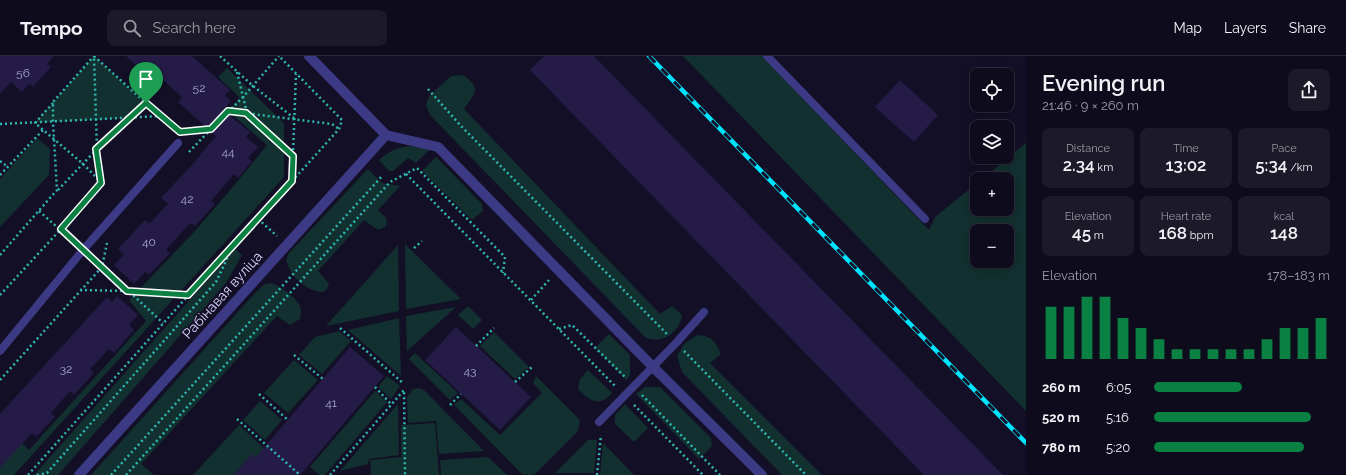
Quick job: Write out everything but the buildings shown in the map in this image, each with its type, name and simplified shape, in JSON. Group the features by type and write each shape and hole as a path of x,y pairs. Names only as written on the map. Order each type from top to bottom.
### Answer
{"street":[{"path":"309,56 386,135 438,147 652,366 762,475"},
{"name":"Рабінавая вуліца","path":"79,475 386,135"}],"lane":[{"path":"767,56 925,219"},
{"path":"0,351 83,250 178,143"},
{"path":"599,422 704,312"}],"path":[{"path":"36,123 94,56"},
{"path":"94,56 160,116 180,132 211,129"},
{"path":"0,295 101,183 96,149 94,56"},
{"path":"220,56 253,86 294,119"},
{"path":"28,475 188,295 339,129 342,120 279,56 243,97 184,157"},
{"path":"237,72 246,113 293,156"},
{"path":"292,181 296,74"},
{"path":"428,89 461,126 806,475"},
{"path":"53,102 57,190"},
{"path":"0,255 82,163 146,103"},
{"path":"228,111 332,124 339,129"},
{"path":"0,124 160,116"},
{"path":"36,123 82,163 101,183"},
{"path":"0,175 44,129"},
{"path":"0,161 8,167"},
{"path":"126,475 390,182 417,168 505,257 503,273"},
{"path":"406,174 703,475"},
{"path":"111,475 383,175"},
{"path":"39,211 102,266 163,323"},
{"path":"258,219 286,244"},
{"path":"0,380 102,266 108,241"},
{"path":"414,248 422,241"},
{"path":"37,475 47,473 216,282 234,244"},
{"path":"531,300 559,270"},
{"path":"80,290 188,295"},
{"path":"340,328 404,384"},
{"path":"476,346 494,328"},
{"path":"294,355 323,379"},
{"path":"515,382 532,366"},
{"path":"375,387 391,404"},
{"path":"330,475 404,390 405,475"},
{"path":"259,394 288,420"},
{"path":"450,405 461,394"},
{"path":"237,419 300,475"},
{"path":"597,475 601,435"}],"green space":[{"path":"94,56 146,103 130,118 35,123"},
{"path":"683,56 762,56 929,230 935,217 970,189 970,216 1014,216 1014,172 991,172 1000,164 1014,164 1014,153 1026,143 1026,411"},
{"path":"227,68 284,123 284,177 14,475 0,475 0,422 29,450 146,321 129,300 194,232 267,145 228,111 240,98 218,77"},
{"path":"463,75 473,84 475,88 475,92 464,109 660,314 672,306 682,315 678,327 674,332 663,338 651,339 645,337 430,115 426,105 429,96 451,76"},
{"path":"37,138 50,149 49,175 0,227 0,179"},
{"path":"413,146 429,150 416,163 408,158 393,171 389,171 379,160 394,150"},
{"path":"436,157 482,204 483,211 472,220 422,171"},
{"path":"368,169 382,183 400,186 378,210 386,218 387,223 385,227 378,230 364,220 318,271 329,284 327,289 323,292 319,292 306,287 296,278 289,268 286,260 289,253"},
{"path":"405,244 461,299 406,309"},
{"path":"398,245 399,311 326,326"},
{"path":"235,249 242,255 226,283 58,475 34,475"},
{"path":"272,283 279,286 296,300 301,309 300,319 290,325 277,316 141,464 154,475 91,475 256,292 265,284"},
{"path":"468,306 482,320 473,329 458,315"},
{"path":"456,307 407,351 406,316"},
{"path":"399,318 401,376 348,330"},
{"path":"339,331 351,341 322,374 299,355 315,337"},
{"path":"494,332 529,367 515,379 480,346"},
{"path":"609,334 630,355 630,375 626,380 595,348"},
{"path":"697,335 710,338 717,346 721,354 710,363 822,475 782,475 682,372 677,356 684,344"},
{"path":"415,353 458,393 450,400 409,359"},
{"path":"294,360 318,380 288,413 264,393"},
{"path":"588,370 612,393 607,398 600,401 593,401 578,389 580,379"},
{"path":"387,376 400,386 391,399 378,387"},
{"path":"536,376 580,420 578,431 535,474 530,475 522,474 454,405 461,399 500,435 542,393 533,383"},
{"path":"645,387 660,387 711,438 712,446 699,459 636,394"},
{"path":"419,388 424,390 484,451 439,454 436,421 408,423 407,397 413,389"},
{"path":"375,391 387,402 325,475 320,475 310,467"},
{"path":"260,401 282,420 265,440 243,420"},
{"path":"398,404 399,455 369,459 368,464 340,471"},
{"path":"625,404 648,428 634,442 615,424 615,415"},
{"path":"435,423 439,475 371,475 370,460 401,457 401,425"},
{"path":"239,425 293,475 193,475"},
{"path":"588,440 597,440 594,473 555,473"},
{"path":"603,443 634,475 600,475"},
{"path":"488,457 507,475 441,475 440,460"}],"railway":[{"path":"649,56 1026,443"}],"route":[{"path":"146,103 180,132 211,129 228,111 246,113 293,156 292,181 188,295 127,291 61,229 101,183 96,149 146,103"}]}
